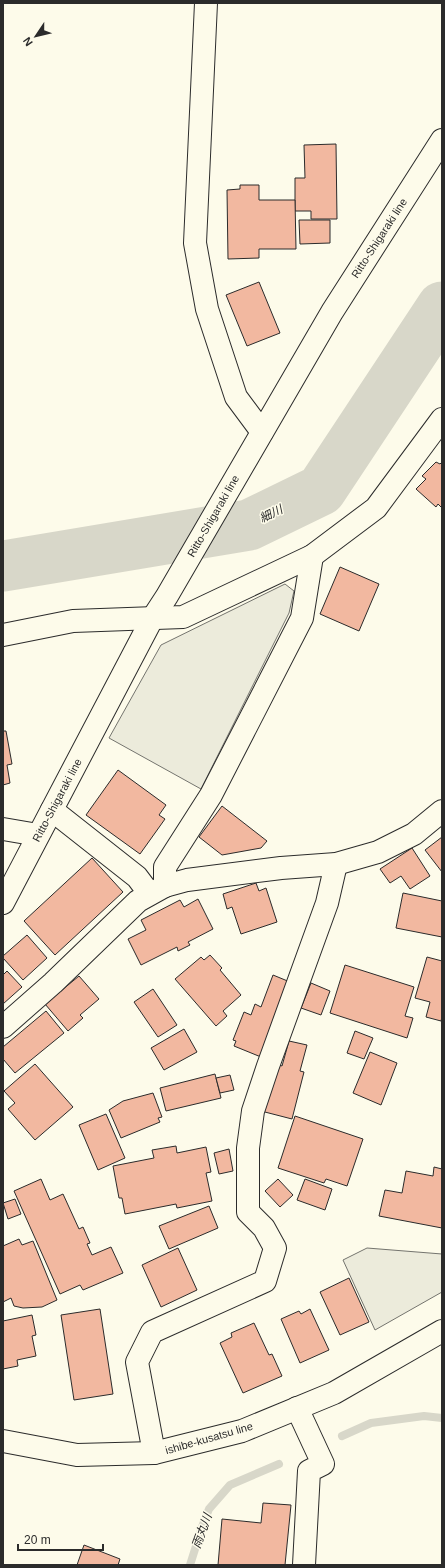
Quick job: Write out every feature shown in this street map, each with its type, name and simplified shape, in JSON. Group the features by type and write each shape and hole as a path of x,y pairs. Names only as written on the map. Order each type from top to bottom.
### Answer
{"main road":[{"path":"206,3 201,86 196,243 207,309 236,397 262,432"},
{"name":"Ritto-Shigaraki line","path":"3,903 152,619 167,596 332,312 442,140"},
{"path":"3,635 73,621 152,619 183,616 312,556 376,508 442,419"},
{"path":"157,890 165,867 211,795 302,618 312,556"},
{"path":"52,810 137,878 157,890"},
{"path":"3,1027 52,983 138,901 157,890 187,880 274,869 336,864 378,852 414,834 442,811"},
{"path":"3,829 38,835"},
{"path":"154,1454 137,1362 152,1332 265,1281 274,1248 264,1228 248,1212 248,1148 253,1111 328,903 336,864"},
{"name":"ishibe-kusatsu line","path":"3,1441 77,1455 154,1454 242,1431 297,1408 334,1392 442,1331"},
{"path":"297,1408 323,1464 309,1471 304,1565"}],"shaded area":[{"path":"285,584 294,591 289,613 201,789 109,738 161,645"},
{"path":"367,1248 442,1254 442,1292 375,1330 343,1260"}],"building":[{"path":"336,144 337,219 311,219 311,211 295,211 295,178 305,178 304,145"},
{"path":"240,185 259,185 259,200 295,200 296,249 259,249 259,258 228,259 227,190 240,189"},
{"path":"299,220 330,220 330,243 300,244"},
{"path":"259,282 280,333 247,346 226,295"},
{"path":"436,462 440,464 442,462 442,508 438,504 436,507 416,489 426,479 422,476"},
{"path":"340,567 379,584 359,631 320,614"},
{"path":"3,731 6,731 12,764 7,765 10,783 3,785"},
{"path":"118,770 166,805 159,815 165,819 140,854 86,815"},
{"path":"222,806 267,841 261,848 222,855 199,837"},
{"path":"442,837 442,872 425,850"},
{"path":"412,848 430,876 410,889 401,876 390,883 380,869"},
{"path":"92,858 123,892 55,955 24,921"},
{"path":"256,883 259,891 266,888 277,922 241,934 232,907 227,909 223,894"},
{"path":"403,893 442,901 442,937 396,928"},
{"path":"198,899 213,929 188,942 190,945 178,951 177,947 141,965 128,939 146,930 141,920 180,900 184,907"},
{"path":"27,935 47,958 23,980 3,958 3,956"},
{"path":"210,955 222,968 220,970 241,995 223,1011 227,1016 216,1026 175,979 201,957 204,960"},
{"path":"427,957 442,961 441,1021 426,1017 430,1002 415,998"},
{"path":"345,965 414,987 405,1016 413,1018 407,1038 330,1013"},
{"path":"7,971 22,987 3,1004 3,975"},
{"path":"273,975 290,982 261,1057 234,1046 236,1041 233,1040 244,1012 251,1015 255,1004 261,1007"},
{"path":"79,976 99,999 80,1015 83,1018 68,1031 45,1004"},
{"path":"311,983 330,991 321,1015 301,1008"},
{"path":"153,989 177,1025 158,1037 134,1002"},
{"path":"46,1011 64,1033 15,1073 3,1059 3,1047"},
{"path":"184,1029 197,1052 164,1070 151,1048"},
{"path":"355,1031 373,1038 364,1059 347,1053"},
{"path":"289,1041 307,1045 300,1071 304,1072 292,1119 261,1111 277,1064 282,1066"},
{"path":"370,1052 397,1063 381,1105 353,1093"},
{"path":"35,1064 73,1107 35,1140 8,1109 15,1103 4,1091"},
{"path":"215,1074 221,1098 166,1111 160,1088"},
{"path":"230,1075 234,1090 220,1093 216,1078"},
{"path":"153,1093 162,1117 158,1118 160,1122 121,1138 109,1110 123,1101"},
{"path":"106,1114 125,1158 98,1170 79,1125"},
{"path":"295,1116 363,1139 347,1186 326,1179 324,1183 278,1168"},
{"path":"176,1146 177,1153 206,1147 211,1172 206,1173 212,1201 177,1208 176,1204 125,1214 122,1198 119,1198 113,1166 154,1158 152,1150"},
{"path":"229,1149 233,1171 219,1174 214,1153"},
{"path":"434,1167 442,1169 442,1228 379,1216 385,1190 402,1193 406,1171 433,1176"},
{"path":"41,1179 50,1200 63,1194 79,1229 83,1227 90,1243 87,1244 92,1255 111,1247 123,1273 83,1290 80,1285 60,1294 14,1191"},
{"path":"278,1179 293,1195 280,1207 265,1191"},
{"path":"305,1179 332,1189 325,1210 297,1200"},
{"path":"15,1199 21,1214 8,1219 3,1203"},
{"path":"209,1206 218,1228 169,1249 159,1226"},
{"path":"19,1239 22,1245 33,1241 57,1300 42,1307 23,1308 14,1306 11,1298 3,1302 3,1246"},
{"path":"178,1248 197,1290 161,1307 142,1265"},
{"path":"349,1278 369,1322 340,1335 320,1292"},
{"path":"100,1309 113,1394 74,1400 61,1315"},
{"path":"310,1309 329,1350 300,1363 281,1319 299,1311 301,1314"},
{"path":"32,1315 36,1335 32,1336 36,1356 17,1360 18,1366 3,1369 3,1321"},
{"path":"254,1323 269,1355 272,1354 282,1376 243,1393 220,1343 232,1337 231,1333"},
{"path":"263,1503 291,1505 285,1565 218,1565 222,1519 261,1523"},
{"path":"84,1545 120,1559 118,1565 77,1565"}],"waterway":[{"name":"細川","path":"3,566 249,525 321,490 442,307"},
{"name":"雨丸川","path":"342,1436 371,1423 424,1416 442,1418"},
{"name":"雨丸川","path":"190,1565 209,1509 230,1485 279,1464"}]}
